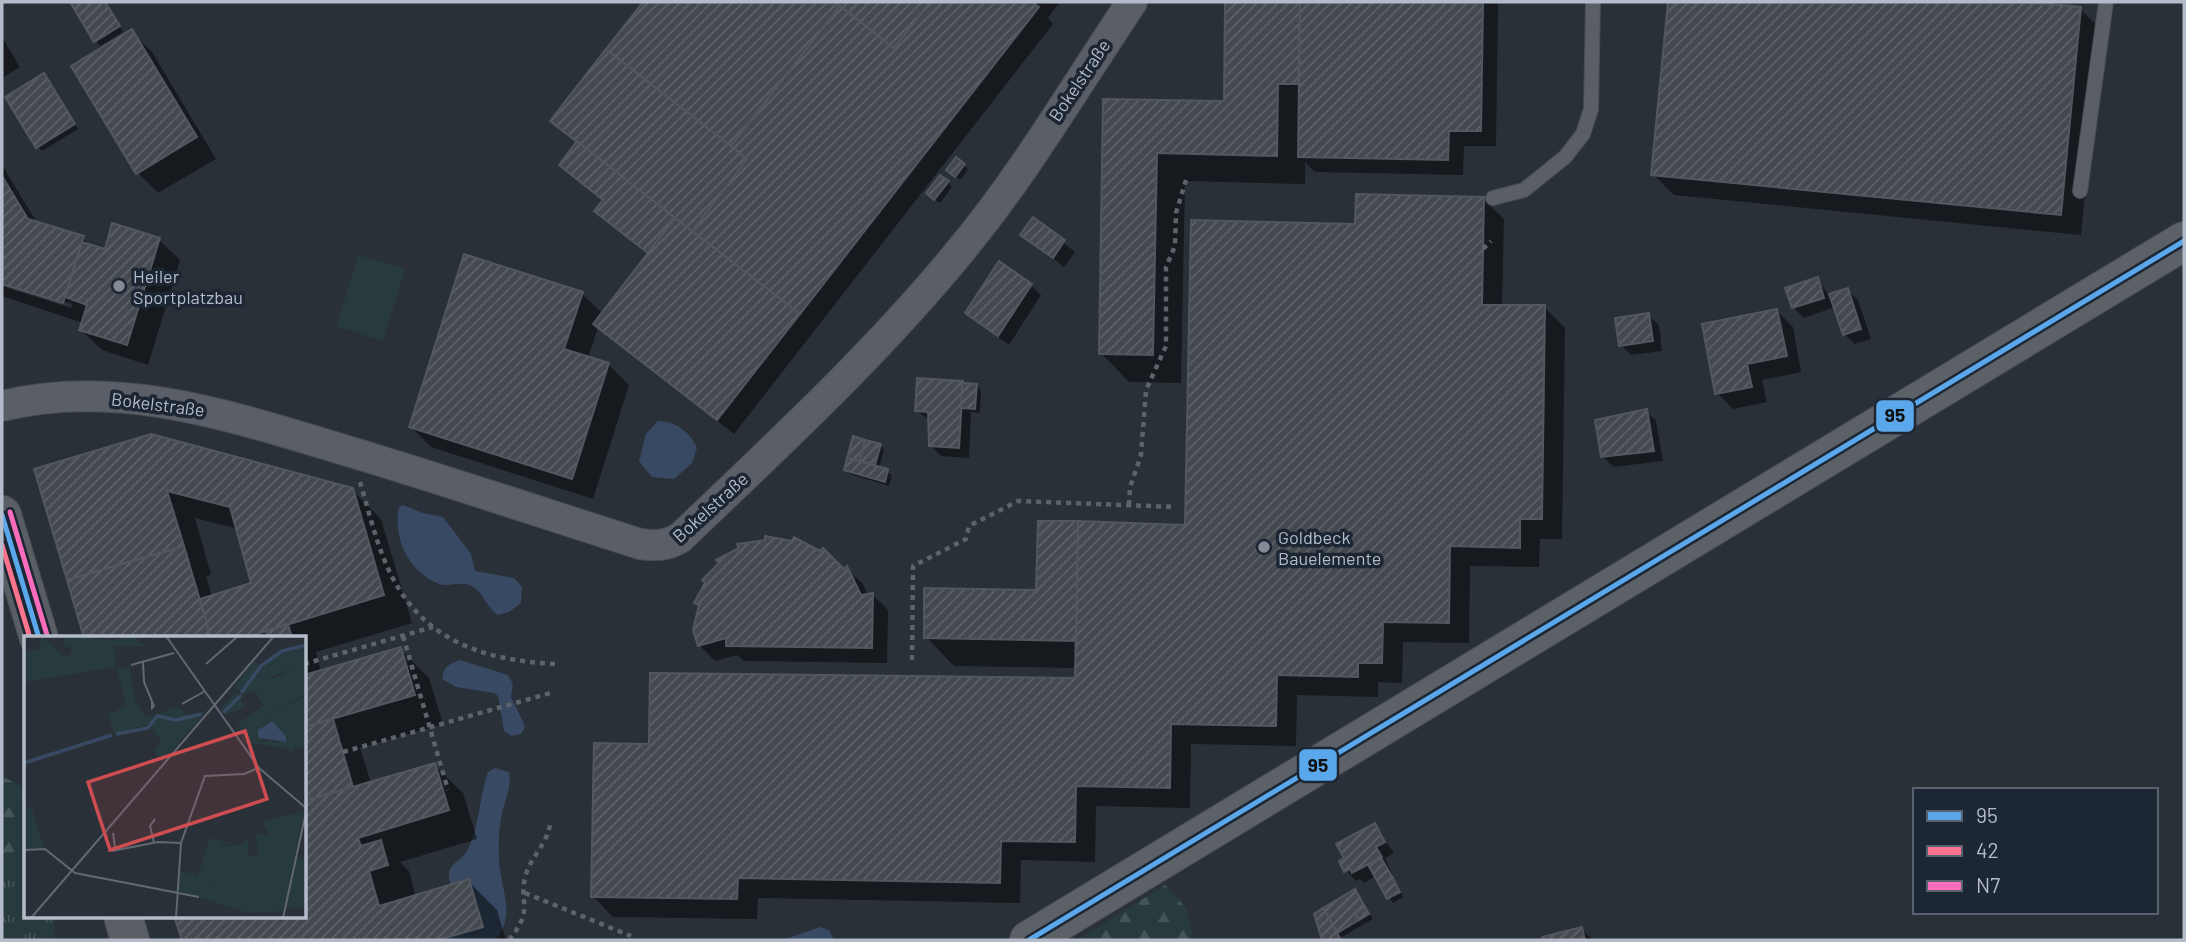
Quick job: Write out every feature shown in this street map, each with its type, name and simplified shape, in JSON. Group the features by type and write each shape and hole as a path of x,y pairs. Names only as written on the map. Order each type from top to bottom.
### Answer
{"main road":[{"path":"1029,940 2184,241"},
{"path":"2,515 38,636"},
{"path":"124,918 130,940"}],"street":[{"name":"Bokelstraße","path":"2,406 78,397 116,397 179,404 218,412 361,455 640,544 656,546 680,538 861,364 918,302 998,203 1132,2"}],"lane":[{"path":"1493,198 1524,190 1565,157 1583,134 1591,109 1592,2"},
{"path":"2080,191 2106,2"}],"path":[{"path":"1129,505 1130,487 1141,456 1146,390 1166,346 1166,267 1174,246 1176,213 1186,180"},
{"path":"1483,250 1491,241"},
{"path":"361,455 356,472 385,563 399,592 434,627 460,646 492,657 555,664"},
{"path":"912,660 913,566 966,539 969,526 1018,501 1176,507"},
{"path":"306,663 434,627"},
{"path":"403,636 448,790"},
{"path":"343,752 554,692"},
{"path":"509,940 525,914 525,878 548,836 550,825"},
{"path":"525,892 631,936"}],"green space":[{"path":"359,255 405,269 383,341 336,326"},
{"path":"2,776 24,788 24,813 21,849 2,860"},
{"path":"24,829 24,918 54,918 54,940 2,940 2,860 21,849"},
{"path":"1165,885 1187,909 1194,940 1077,940"}],"water":[{"path":"658,421 681,428 697,448 692,463 674,479 652,477 639,461 646,434"},
{"path":"403,505 443,517 471,554 475,571 514,578 522,587 521,603 509,612 498,615 474,587 465,584 444,585 418,570 400,541 398,518 399,507"},
{"path":"460,660 508,675 513,684 511,697 525,726 521,734 511,736 504,731 498,696 494,693 456,687 442,679 447,666"},
{"path":"495,768 509,772 510,777 499,841 500,868 506,900 505,921 495,940 438,940 483,927 453,890 449,872 467,851 477,822 488,772"},
{"path":"820,927 829,930 834,940 783,940"}],"building":[{"path":"70,2 105,2 120,26 94,42"},
{"path":"643,2 835,2 840,6 731,146 606,49"},
{"path":"835,2 930,2 894,48"},
{"path":"930,2 1032,2 1039,7 800,314 692,231 747,159 731,146 840,6 894,48"},
{"path":"1225,2 1300,2 1299,84 1278,84 1277,156 1157,153 1153,355 1099,354 1103,99 1224,101"},
{"path":"1300,2 1483,2 1481,131 1449,131 1448,160 1298,157"},
{"path":"1668,2 2028,2 2081,7 2061,215 1651,175"},
{"path":"132,29 197,137 136,174 71,66"},
{"path":"606,49 747,159 692,231 550,121"},
{"path":"44,73 75,124 36,148 5,97"},
{"path":"577,141 675,218 648,253 594,211 603,200 559,165"},
{"path":"956,157 965,164 955,177 946,170"},
{"path":"940,175 949,181 934,200 926,193"},
{"path":"2,176 28,219 84,236 63,303 2,284"},
{"name":"Goldbeck Bauelemente","path":"1356,194 1484,197 1482,305 1545,305 1542,519 1520,519 1520,548 1450,546 1449,623 1383,622 1382,663 1358,663 1358,677 1277,675 1276,726 1171,724 1170,788 1076,786 1075,842 1001,841 1000,883 738,878 737,899 591,897 594,743 649,744 650,673 1075,678 1078,521 1185,525 1191,220 1355,224"},
{"path":"1033,217 1065,240 1053,258 1020,235"},
{"path":"675,218 800,314 717,420 593,324"},
{"path":"112,223 160,238 127,345 79,330 87,305 65,297 82,242 105,249"},
{"path":"464,254 583,292 564,349 609,363 572,479 409,427"},
{"path":"999,261 1032,284 998,336 965,313"},
{"path":"1818,277 1824,298 1792,308 1785,288"},
{"path":"1848,288 1861,329 1843,335 1829,294"},
{"path":"1777,309 1787,356 1747,364 1752,387 1715,394 1702,324"},
{"path":"1649,313 1653,341 1619,346 1615,318"},
{"path":"917,378 963,381 959,448 929,446 928,412 915,411"},
{"path":"962,383 977,384 975,409 961,408"},
{"path":"1647,409 1654,451 1601,457 1595,420"},
{"path":"151,434 353,488 384,595 251,636 210,636 200,599 251,583 230,507 167,491 184,546 67,580 34,469"},
{"path":"853,436 865,440 860,461 847,458"},
{"path":"865,440 881,444 875,465 860,461"},
{"path":"847,458 888,469 885,482 844,470"},
{"path":"1038,521 1078,521 1076,641 924,638 924,588 1036,590"},
{"path":"765,536 792,541 794,537 820,551 823,548 844,569 847,566 861,595 873,593 872,648 726,646 726,638 698,646 693,630 699,605 694,603 705,583 702,580 719,563 716,560 739,548 737,544 765,540"},
{"path":"184,546 210,636 83,636 67,580"},
{"path":"288,624 291,636 267,636 266,631"},
{"path":"401,647 415,695 306,726 306,674"},
{"path":"333,719 353,787 306,800 306,726"},
{"path":"435,763 449,810 358,838 361,846 381,840 388,865 369,871 379,906 469,879 483,927 438,940 182,940 175,918 306,918 306,800"},
{"path":"1375,823 1385,842 1376,847 1382,857 1352,873 1350,869 1344,872 1339,861 1344,858 1336,844"},
{"path":"1381,858 1393,878 1380,886 1368,865"},
{"path":"1393,878 1400,892 1387,899 1380,886"},
{"path":"1355,889 1365,907 1355,913 1359,920 1337,933 1323,908"},
{"path":"1365,907 1369,914 1359,920 1355,913"},
{"path":"1323,908 1340,938 1336,940 1322,940 1314,914"},
{"path":"1582,927 1585,940 1543,940 1542,937"}],"transit line":[{"name":"95","path":"1029,940 2184,241"},
{"name":"N7","path":"10,512 47,635"},
{"name":"95","path":"2,515 38,636"},
{"name":"42","path":"2,545 29,636"}],"place":[{"name":"Heiler Sportplatzbau","path":"119,286"},
{"name":"Goldbeck Bauelemente","path":"1264,547"}]}
